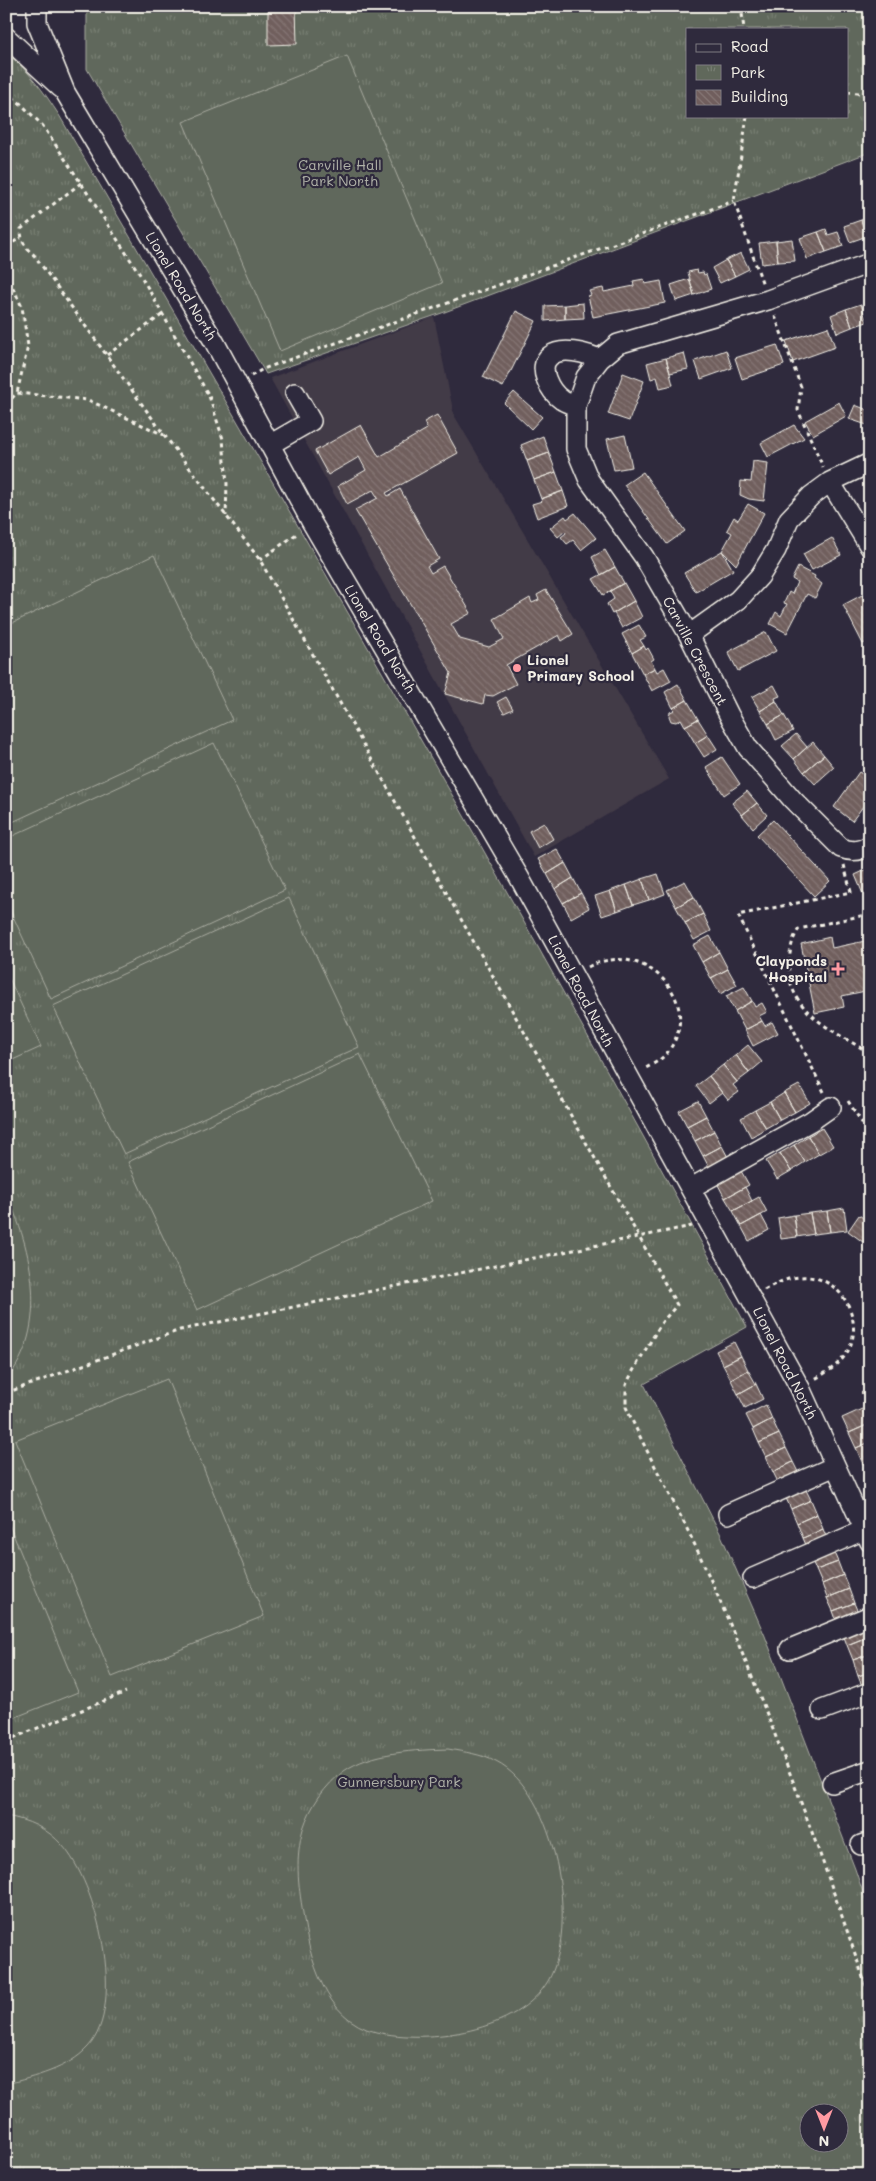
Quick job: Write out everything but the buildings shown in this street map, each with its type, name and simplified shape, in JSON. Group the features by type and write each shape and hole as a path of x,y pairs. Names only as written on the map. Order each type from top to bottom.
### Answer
{"street":[{"path":"7,38 20,41 29,39 35,32 37,15"},
{"name":"Lionel Road North","path":"37,15 65,92 237,384 312,523 509,860 628,1078 710,1222 800,1388 867,1536"},
{"name":"Lionel Road North","path":"7,38 65,92"},
{"name":"Carville Crescent","path":"848,851 834,842 793,800 748,748 729,715 690,635 644,557 589,480 576,448 576,406 586,377 600,359 618,344 768,300 870,263"},
{"path":"576,406 561,400 549,386 544,375 545,364 549,356 558,352 583,352 600,359"},
{"path":"271,444 311,421 295,392"},
{"path":"690,635 738,600 760,576 776,550 789,519 811,496 830,482 870,463"},
{"path":"830,482 870,547"},
{"path":"848,851 857,851 870,845"},
{"path":"691,1188 811,1121 831,1107"},
{"path":"728,1514 836,1466"},
{"path":"753,1578 867,1536"},
{"path":"790,1650 870,1616"},
{"path":"822,1710 870,1692"},
{"path":"832,1783 870,1770"}],"path":[{"path":"741,6 744,28"},
{"path":"6,92 43,126 111,228 163,314 209,396 223,439 227,484 226,516"},
{"path":"848,92 870,94"},
{"path":"746,118 734,201 768,300 801,387 798,410 830,482"},
{"path":"81,183 22,229 21,238 27,250 34,255 165,436 260,560 677,1305 662,1322 626,1385 626,1407 700,1556 751,1677 831,1882 870,1998"},
{"path":"237,384 263,369 734,201"},
{"path":"6,246 21,238"},
{"path":"6,273 22,308 28,346 17,392 6,404"},
{"path":"107,355 163,314"},
{"path":"17,392 88,400 165,436"},
{"path":"260,560 312,523"},
{"path":"848,851 843,867 851,892 738,915 831,1107 844,1095 869,1133"},
{"path":"870,914 799,929 794,935 788,974 798,1002 808,1014 870,1052"},
{"path":"572,975 592,965 622,959 647,966 661,976 670,987 679,1016 677,1032 672,1045 659,1060 628,1078"},
{"path":"6,1393 180,1330 710,1222"},
{"path":"751,1298 787,1278 800,1277 815,1278 827,1282 847,1301 852,1312 854,1325 848,1350 832,1369 800,1388"},
{"path":"6,1741 126,1692"}],"shaded area":[{"name":"Lionel Primary School","path":"434,317 454,415 669,779 534,857 270,378"}],"green space":[{"name":"Carville Hall Park North","path":"87,6 400,6 546,10 644,10 742,9 768,6 870,6 870,152 442,313 266,374 87,69"},
{"name":"Gunnersbury Park","path":"6,53 29,74 59,115 147,265 322,567 580,1021 747,1327 644,1384 721,1535 765,1636 855,1869 870,1913 870,2175 6,2175"},
{"path":"347,56 442,283 280,351 183,122"},
{"path":"154,555 232,720 6,825 6,626"},
{"path":"214,743 285,890 51,999 6,901 6,839"},
{"path":"289,898 359,1047 124,1154 53,1006"},
{"path":"6,972 41,1047 6,1063"},
{"path":"360,1054 432,1201 197,1310 128,1162"},
{"path":"6,1193 23,1238 29,1263 32,1313 28,1337 20,1360 6,1380"},
{"path":"167,1379 264,1616 112,1677 15,1440"},
{"path":"6,1517 78,1692 6,1721"},
{"path":"448,1749 479,1755 496,1762 517,1778 534,1801 547,1830 556,1862 561,1896 562,1928 557,1957 548,1981 534,1998 516,2012 494,2023 446,2035 397,2035 376,2032 358,2025 344,2015 332,2001 315,1967 301,1902 298,1860 300,1839 314,1805 325,1790 344,1771 367,1760 394,1753"},
{"path":"6,1816 29,1822 43,1829 62,1845 75,1863 96,1915 103,1945 106,1975 105,2003 100,2028 88,2047 80,2055 61,2067 6,2084"}],"place":[{"name":"Lionel Primary School","path":"517,668"},
{"name":"Clayponds Hospital","path":"838,969"}]}
